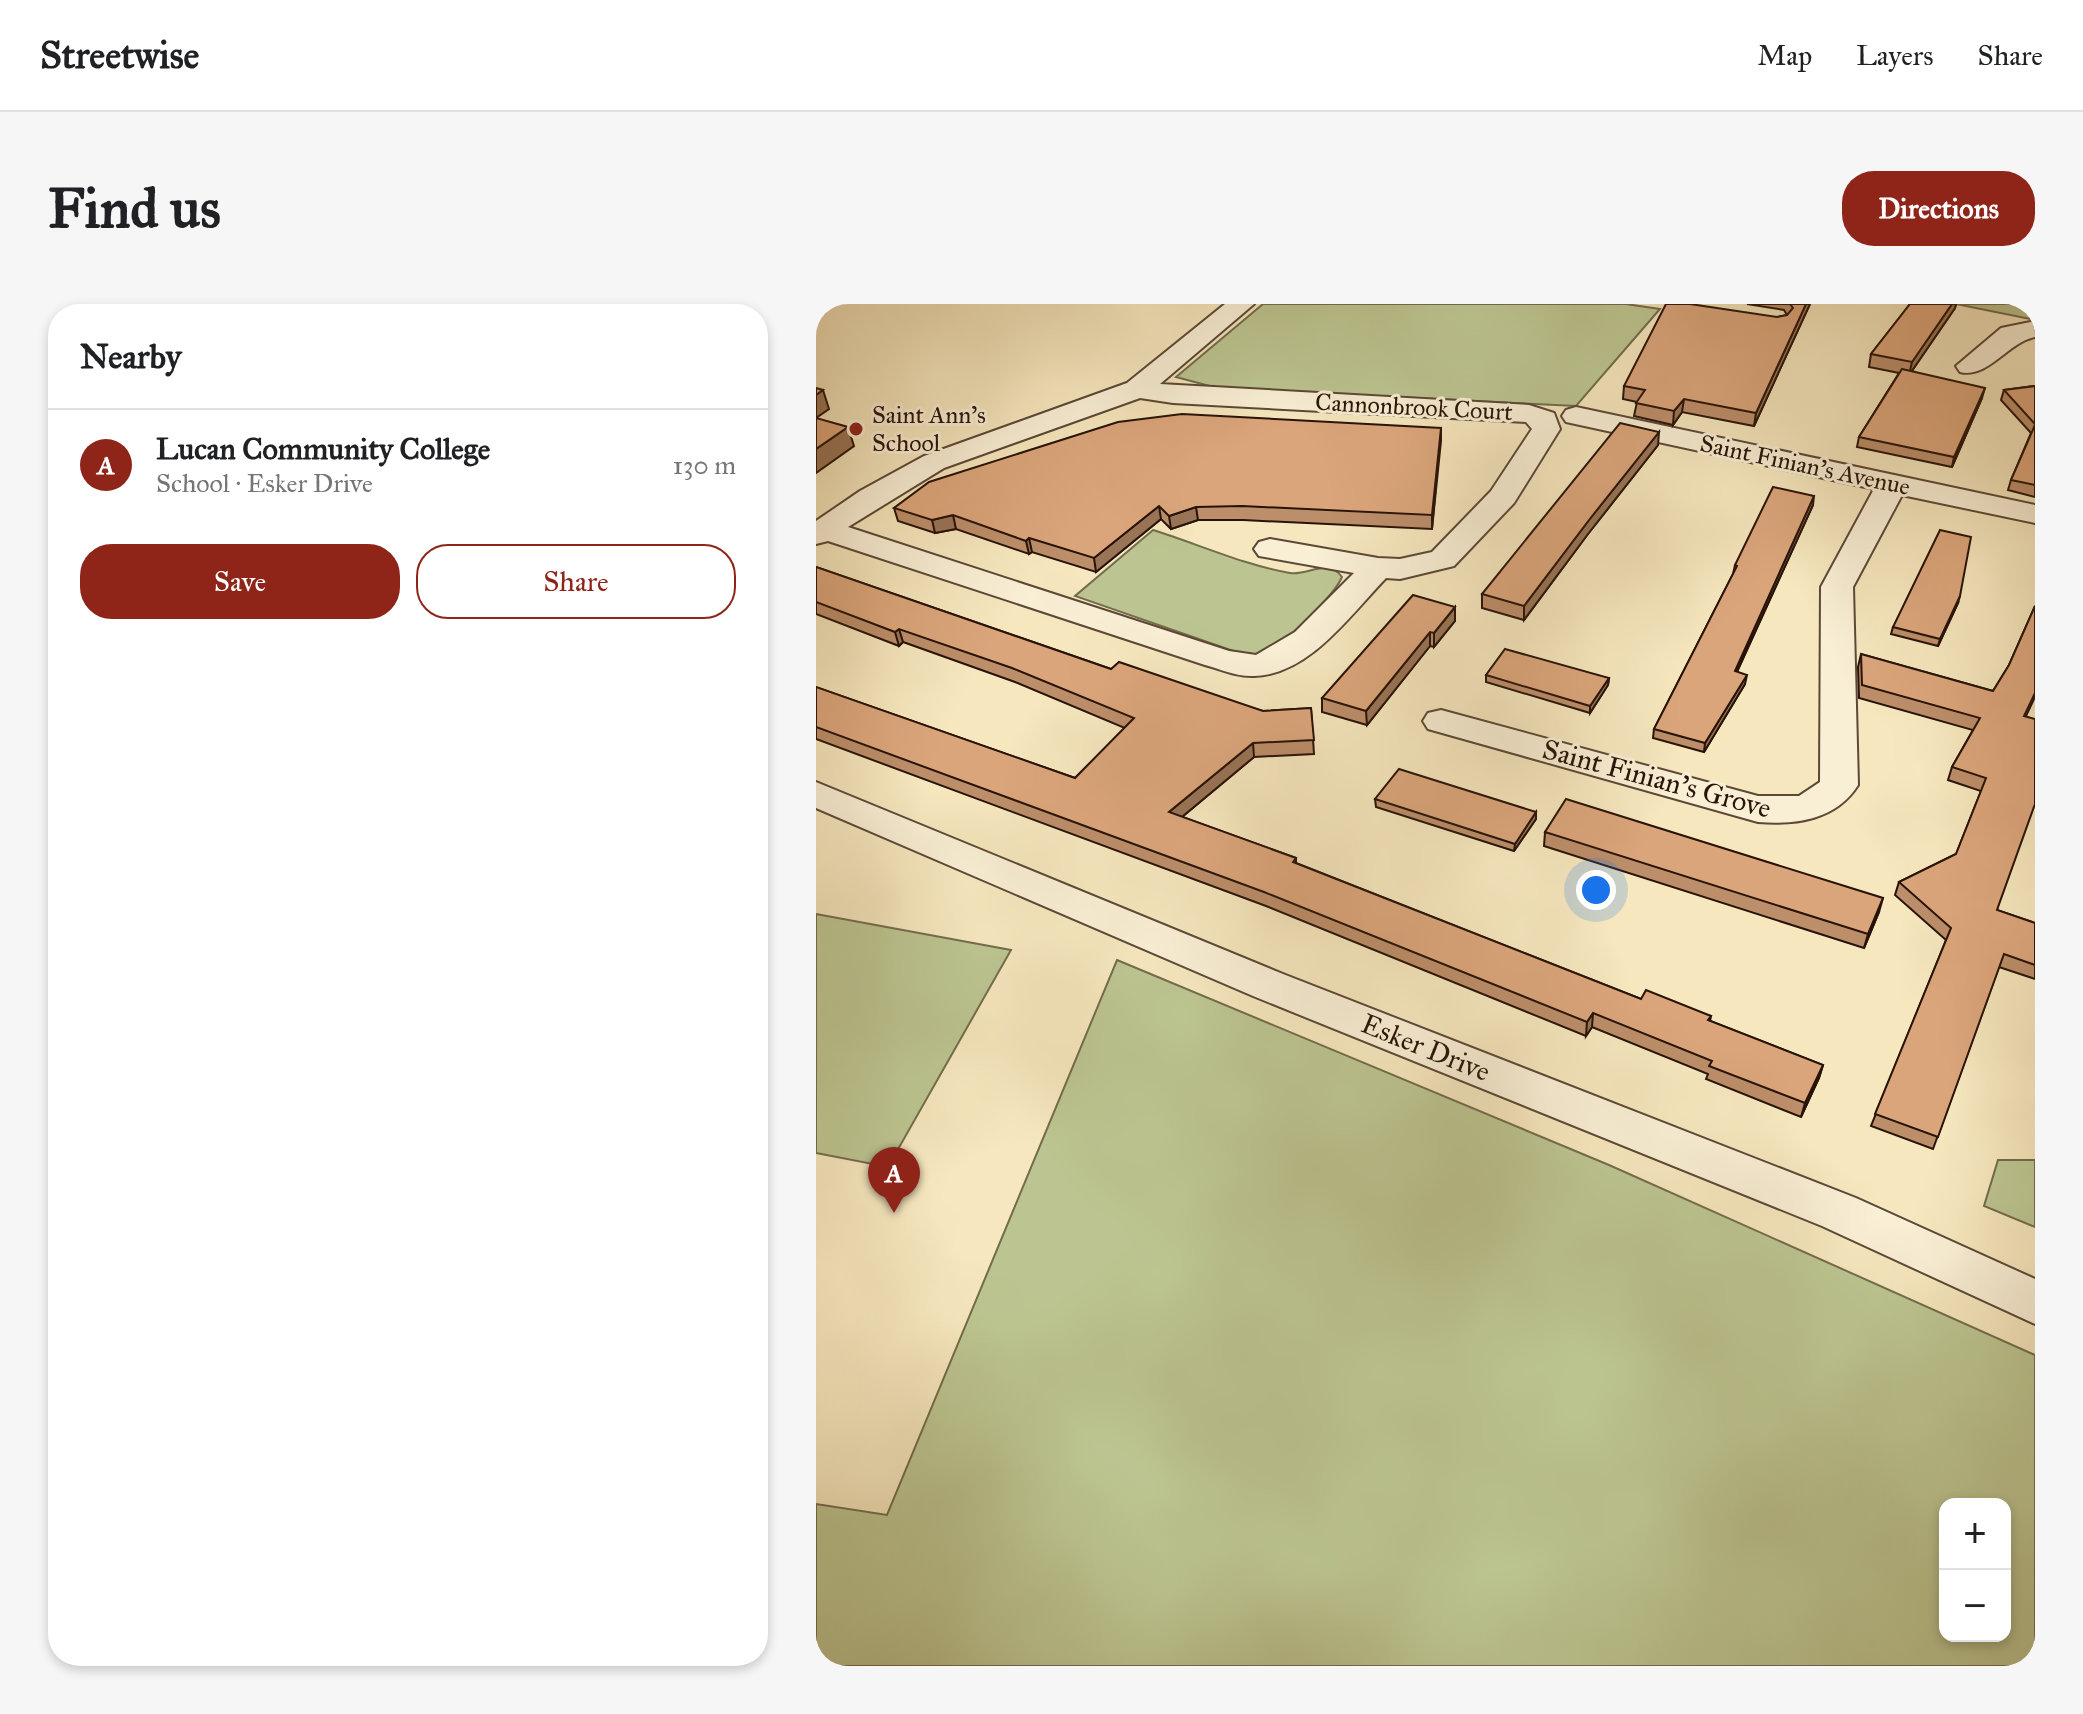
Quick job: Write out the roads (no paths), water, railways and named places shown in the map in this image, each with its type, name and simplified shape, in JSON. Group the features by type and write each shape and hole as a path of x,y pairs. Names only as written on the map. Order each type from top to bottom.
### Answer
{"street":[{"path":"820,532 871,497 934,462 1137,389 1241,304"},
{"path":"1970,366 2010,334 2035,329"},
{"name":"Cannonbrook Court","path":"1137,389 1173,395 1485,410 1529,414 1544,419 1546,429 1503,497 1443,559 1400,569 1378,568 1270,549"},
{"name":"Saint Finian's Avenue","path":"1576,416 2035,514"},
{"name":"Saint Finian's Grove","path":"1441,721 1758,809 1788,811 1824,803 1839,785 1837,587 1892,484"},
{"path":"820,532 1217,658 1257,666 1276,661 1297,646 1378,568"},
{"name":"Esker Drive","path":"816,794 1268,985 1839,1212 2035,1302"}],"place":[{"name":"Saint Ann's School","path":"856,429"},
{"name":"Lucan Community College","path":"894,1213"}]}
